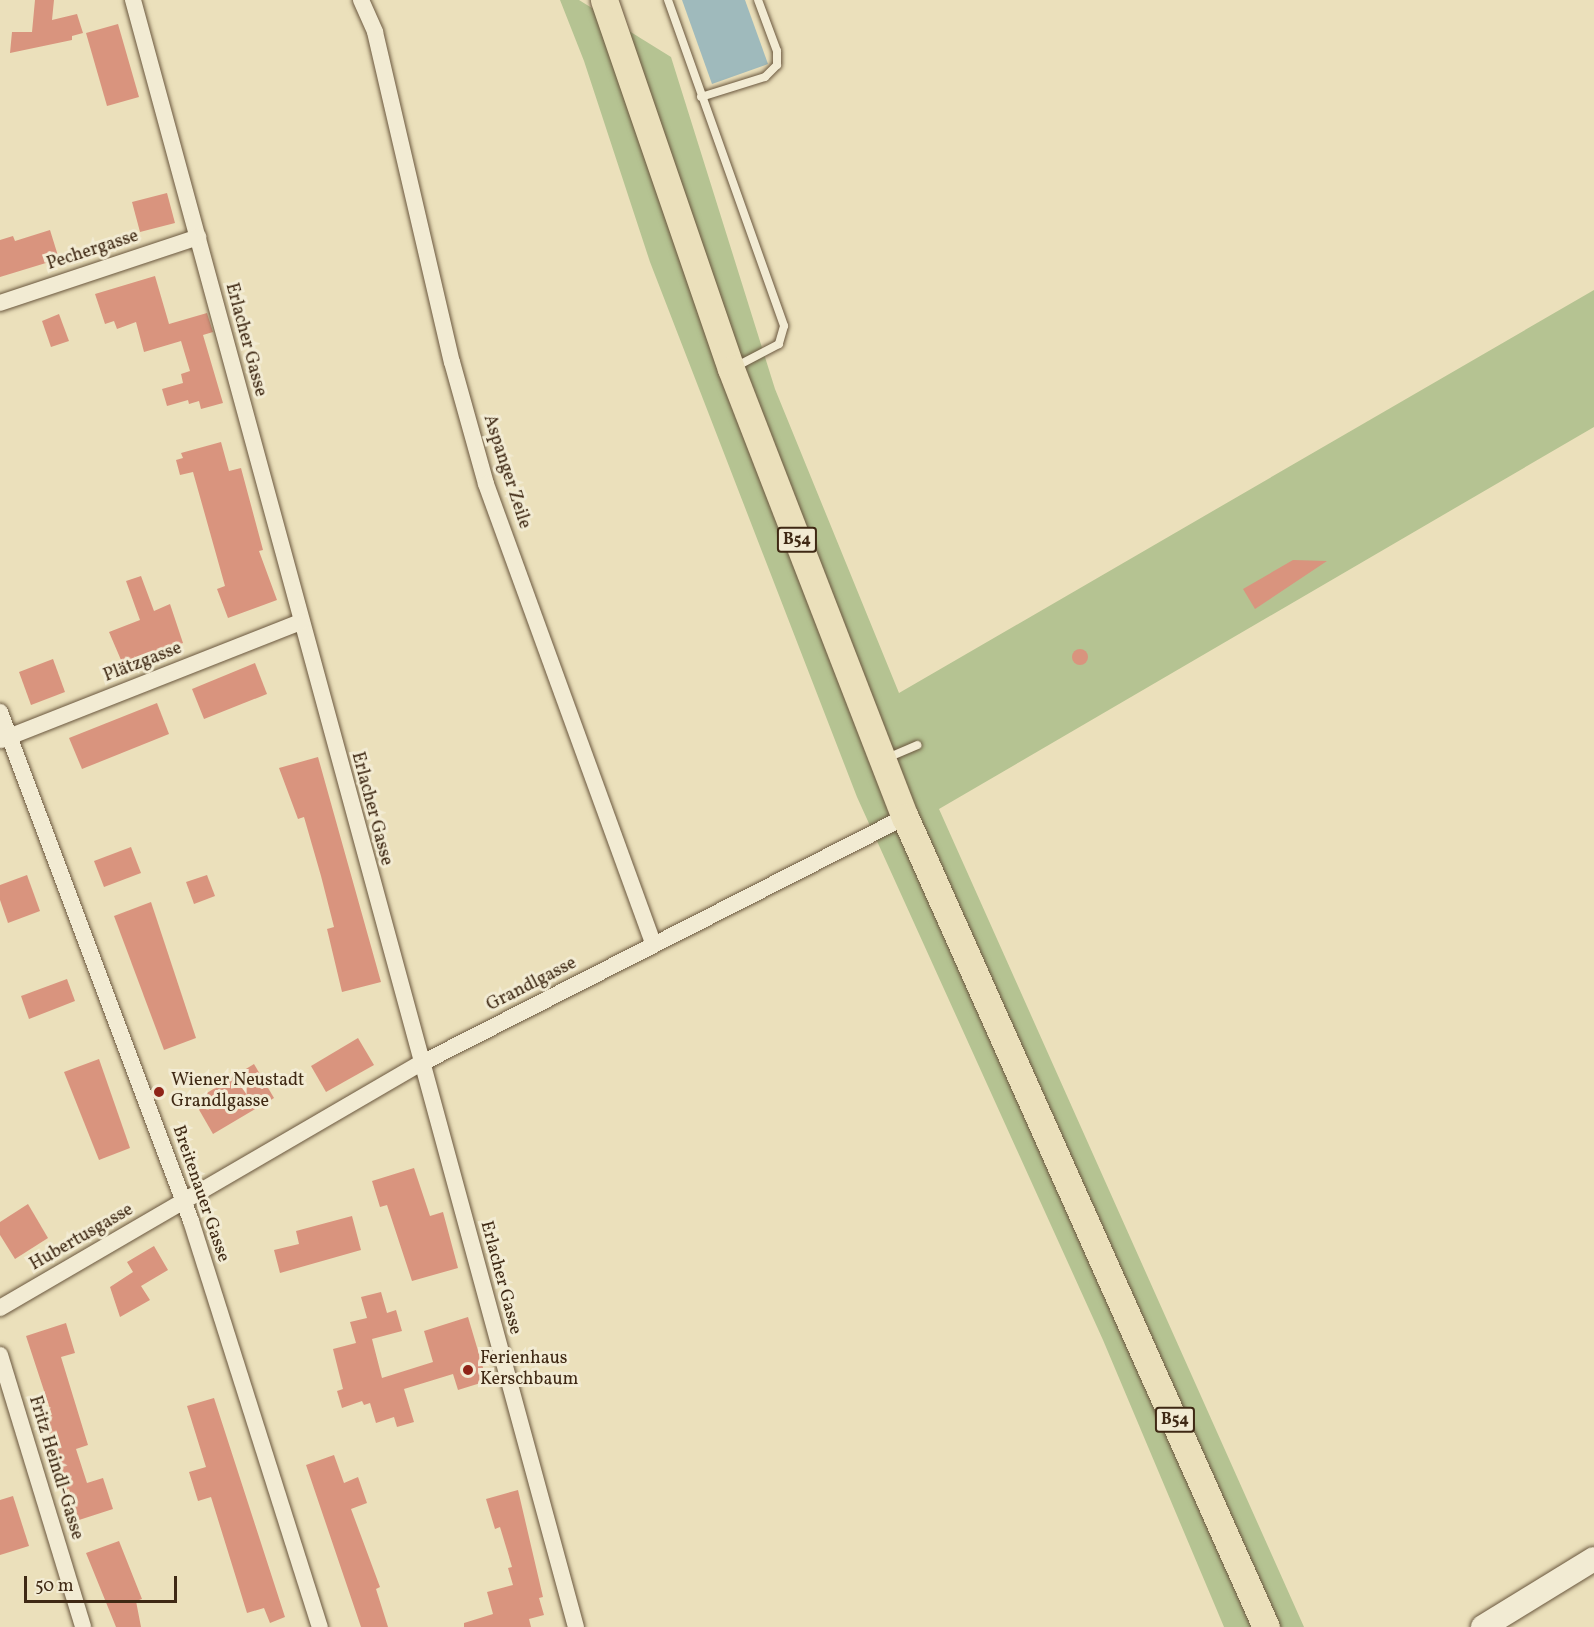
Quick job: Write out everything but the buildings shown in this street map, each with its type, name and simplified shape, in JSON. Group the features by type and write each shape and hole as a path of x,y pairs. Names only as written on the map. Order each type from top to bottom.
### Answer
{"main road":[{"name":"B54","path":"604,0 730,369 905,818 1266,1627"},
{"path":"1483,1627 1594,1559"}],"street":[{"name":"Erlacher Gasse","path":"133,0 420,1064 576,1627"},
{"name":"Aspanger Zeile","path":"361,0 375,32 452,362 486,484 653,944"},
{"name":"Pechergasse","path":"0,303 198,237"},
{"name":"Plätzgasse","path":"5,738 301,622"},
{"name":"Breitenauer Gasse","path":"0,712 5,738 184,1201 320,1627"},
{"name":"Grandlgasse","path":"184,1201 420,1064 905,818"},
{"name":"Hubertusgasse","path":"0,1308 184,1201"},
{"name":"Fritz Heindl-Gasse","path":"0,1355 83,1627"}],"lane":[{"path":"668,0 784,326 779,344 730,369"},
{"path":"701,97 765,77 777,65 777,51 758,0"},
{"path":"884,760 917,745"}],"green space":[{"path":"560,0 579,0 671,57 775,389 899,693 1594,290 1594,427 939,809 1304,1627 1224,1627 1103,1340 857,797 650,262 584,61"}],"water":[{"path":"682,0 745,0 768,64 712,84"}],"place":[{"name":"Wiener Neustadt Grandlgasse","path":"159,1092"},
{"name":"Ferienhaus Kerschbaum","path":"468,1370"}]}
